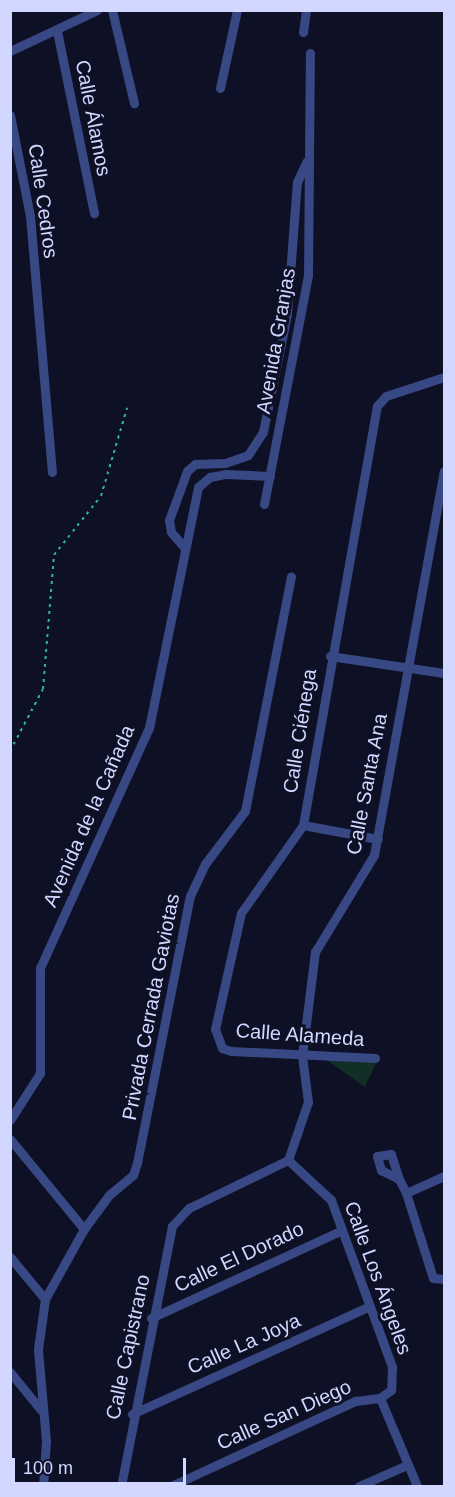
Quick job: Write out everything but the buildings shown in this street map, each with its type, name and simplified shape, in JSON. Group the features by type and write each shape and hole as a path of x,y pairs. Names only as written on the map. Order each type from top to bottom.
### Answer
{"street":[{"path":"10,51 57,31 97,10"},
{"path":"112,10 134,103"},
{"path":"220,88 237,10"},
{"path":"303,32 306,10"},
{"name":"Calle Álamos","path":"57,31 94,213"},
{"path":"309,261 307,161 310,53"},
{"name":"Calle Cedros","path":"10,115 30,216 52,472"},
{"path":"289,260 297,182 307,161"},
{"name":"Avenida Granjas","path":"184,547 171,532 169,520 181,481 195,464 225,463 248,455 263,432 287,314 289,260 309,261 264,504"},
{"name":"Calle Ciénega","path":"222,1048 215,1029 241,913 303,825 330,656 380,400 444,377"},
{"path":"225,463 225,474"},
{"name":"Calle Santa Ana","path":"288,1160 308,1102 302,1056 315,952 368,870 378,839 407,669 440,522 444,471"},
{"name":"Avenida de la Cañada","path":"10,1120 40,1073 37,994 40,968 149,728 198,487 210,477 225,474 270,476"},
{"name":"Privada Cerrada Gaviotas","path":"45,1299 84,1229 109,1195 133,1175 190,896 205,864 245,811 291,576"},
{"path":"330,656 444,673"},
{"path":"303,825 378,839"},
{"name":"Calle Alameda","path":"222,1048 302,1056 375,1058"},
{"path":"10,1139 84,1229"},
{"name":"Calle Capistrano","path":"121,1486 132,1414 168,1239 179,1216 288,1160"},
{"name":"Calle Los Ángeles","path":"288,1160 326,1191 342,1230 394,1379 391,1390 380,1398"},
{"path":"406,1193 444,1176"},
{"path":"399,1179 406,1193 429,1271 433,1278 444,1279"},
{"name":"Calle El Dorado","path":"152,1318 342,1230"},
{"path":"10,1257 45,1299 38,1349 41,1410 47,1461 43,1486"},
{"name":"Calle La Joya","path":"132,1414 370,1306"},
{"path":"10,1372 41,1410"},
{"path":"380,1398 417,1486"},
{"name":"Calle San Diego","path":"171,1486 355,1401 380,1398"},
{"path":"359,1486 407,1465"},
{"path":"10,1483 14,1486"}],"path":[{"path":"10,750 43,689 54,555 101,496 127,408"}],"green space":[{"path":"325,1059 376,1063 365,1087"}]}
